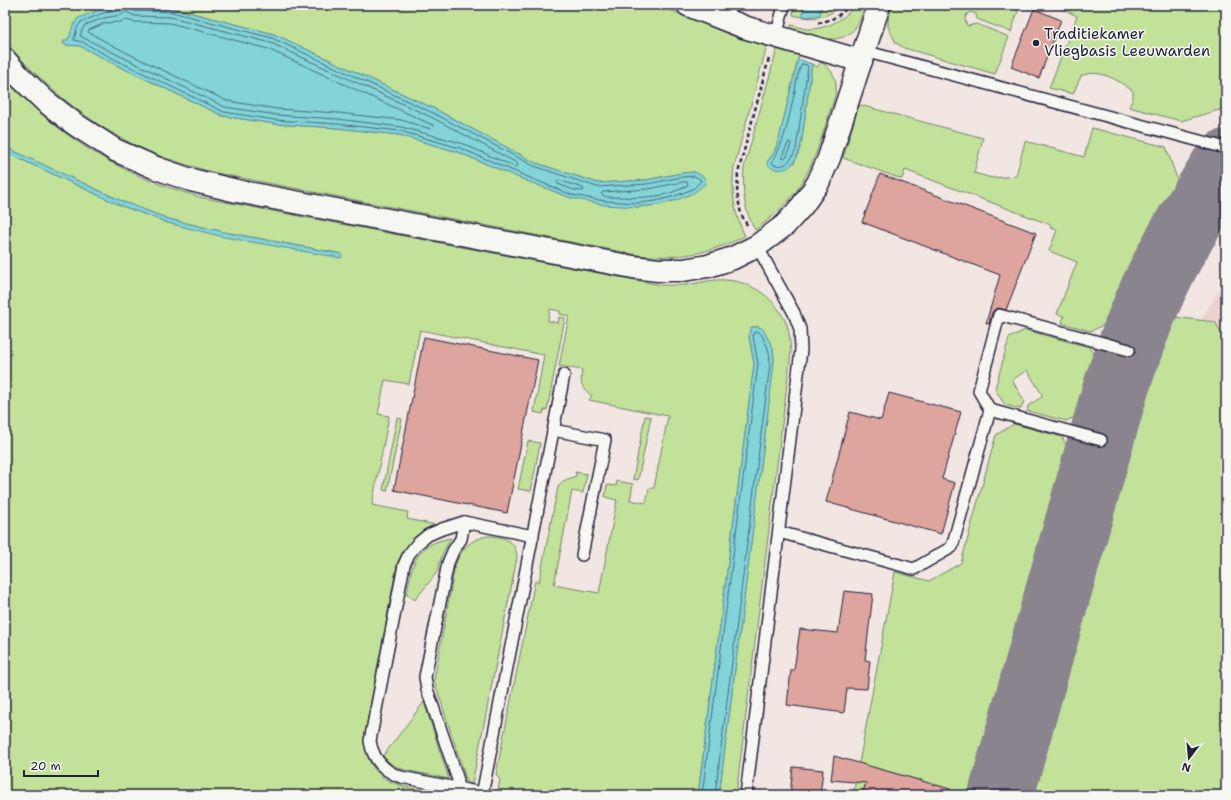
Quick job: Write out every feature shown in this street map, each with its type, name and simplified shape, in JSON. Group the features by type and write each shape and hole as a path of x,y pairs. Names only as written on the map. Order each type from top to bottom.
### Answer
{"street":[{"path":"688,5 731,22 779,27 863,56"},
{"path":"5,60 45,101 76,125 115,150 156,168 191,180 260,195 633,267 658,270 683,270 708,266 733,258 757,246 785,226 802,206 818,183 829,158 879,5"}],"lane":[{"path":"779,27 784,5"},
{"path":"863,56 1226,148"},
{"path":"746,795 801,350 800,329 794,313 757,246"},
{"path":"1101,440 990,410 978,391 999,315 1128,350"},
{"path":"533,536 464,522 428,535 417,544 409,554 404,565 370,741 371,749 377,760 386,770 401,777 482,794 533,536 564,375"},
{"path":"779,532 914,569 952,547 990,410"},
{"path":"553,430 605,440 582,555"},
{"path":"457,788 458,780 427,689 425,677 448,563 453,551 461,539 464,522"}],"path":[{"path":"757,246 741,214 737,193 738,173 779,27 818,24 834,19 850,5"}],"shaded area":[{"path":"1226,278 1226,342 1215,322 1201,320"}],"green space":[{"path":"5,5 658,5 738,38 767,46 734,167 734,203 741,228 745,236 719,247 693,254 666,256 638,255 216,173 152,153 111,132 72,106 54,91 5,41","holes":["123,7 172,8 274,34 435,109 536,163 598,183 646,180 695,172 677,200 657,205 638,207 571,198 458,152 399,135 337,128 275,124 223,116 116,65 80,46 65,45 63,42 102,9"]},
{"path":"794,5 804,5 802,15 820,15 822,5 842,5 825,16 807,18 793,15"},
{"path":"856,5 865,5 860,20 854,29 847,35 839,38 821,38 793,31 791,29 791,25 806,29 827,26 846,15"},
{"path":"893,5 1020,5 1011,32 977,19 976,14 971,12 967,14 965,19 967,26 977,24 1009,37 995,74 904,48 896,43 888,27 888,20"},
{"path":"1055,5 1226,5 1226,108 1181,121 1129,107 1133,98 1133,91 1115,79 1095,73 1081,76 1073,94 1049,88 1077,16"},
{"path":"777,49 799,55 779,139 774,153 767,162 794,163 802,139 812,64 817,67 821,62 827,66 833,74 836,84 836,92 816,153 803,181 782,207 755,230 746,208 743,184 744,168"},
{"path":"5,80 50,121 82,145 116,165 143,178 199,197 661,285 684,285 717,280 735,281 754,288 770,300 777,307 787,325 791,352 736,795 719,795 774,361 773,348 759,327 752,327 749,336 754,364 698,795 497,795 500,780 496,774 535,581 539,582 558,487 563,481 576,476 575,472 587,474 583,493 572,491 554,585 599,593 617,500 605,497 607,485 616,486 617,481 633,484 630,500 646,503 649,488 654,488 668,416 589,400 592,396 582,385 582,370 559,366 569,316 560,314 560,311 550,309 548,321 558,323 559,317 565,318 547,410 544,410 543,414 534,412 544,355 420,330 409,384 385,380 378,414 389,416 372,505 408,512 407,519 436,525 422,532 412,540 397,564 364,739 367,756 373,768 382,776 392,782 404,786 446,795 5,795 5,152 122,206 168,223 342,254 224,232 169,219 124,202 5,147"},
{"path":"860,105 983,138 974,173 992,178 1016,176 1025,141 1084,157 1092,128 1166,147 1181,190 1142,257 1114,320 1091,331 1062,323 1064,316 1057,314 1077,262 1049,251 1057,230 1050,228 1051,225 905,170 902,179 843,158"},
{"path":"1165,316 1215,322 1226,342 1226,795 1025,795 1121,456"},
{"path":"1025,330 1089,347 1098,364 1084,413 1066,421 1027,411 1028,406 1043,396 1027,370 1012,380 1024,401 1021,409 1005,405 995,389 1009,338"},
{"path":"645,416 651,417 638,480 633,479"},
{"path":"397,418 402,419 387,491 383,490"},
{"path":"1014,424 1062,437 1072,456 979,785 963,794 921,782 921,779 917,780 871,767 862,795 853,795 895,572 929,581 961,563 996,435"},
{"path":"528,441 540,443 531,491 518,489"},
{"path":"487,536 504,538 508,540 515,547 517,558 472,784 467,782 434,680 455,566 466,546 475,540"},
{"path":"451,538 444,550 438,571 415,600 407,594 411,573 417,557 430,545"},
{"path":"424,702 449,779 405,770 392,765 383,756"}],"water":[{"path":"804,5 822,5 820,15 807,17 802,15"},
{"path":"123,7 172,8 274,34 435,109 536,163 598,183 646,180 695,172 704,177 706,183 695,192 677,200 657,205 638,207 605,205 571,198 458,152 399,135 337,128 275,124 223,116 116,65 80,46 65,45 63,42 69,38 73,26 78,18 102,9"},
{"path":"798,59 812,64 802,139 795,161 787,168 776,169 770,167 767,162 774,153 779,139"},
{"path":"5,147 124,202 169,219 224,232 342,254 341,258 224,237 168,223 122,206 5,152"},
{"path":"751,327 759,327 763,329 773,348 773,372 719,795 698,795 754,364 749,336"}],"building":[{"path":"1034,9 1061,20 1039,78 1011,67"},
{"path":"880,174 1036,233 1006,310 998,308 994,310 989,324 986,323 1000,275 862,222"},
{"path":"424,337 538,360 507,513 394,490"},
{"path":"889,393 961,412 942,479 955,483 941,534 826,502 850,412 881,420"},
{"path":"844,591 873,594 865,660 870,661 867,689 847,688 844,713 787,705 791,670 794,670 800,629 838,633"},
{"path":"834,756 950,789 950,795 862,795 866,783 831,780"},
{"path":"793,767 823,770 820,795 790,795"}],"taxiway":[{"path":"1001,795 1114,394 1126,357 1163,269 1185,229 1226,162"}],"place":[{"name":"Traditiekamer Vliegbasis Leeuwarden","path":"1036,43"}]}
